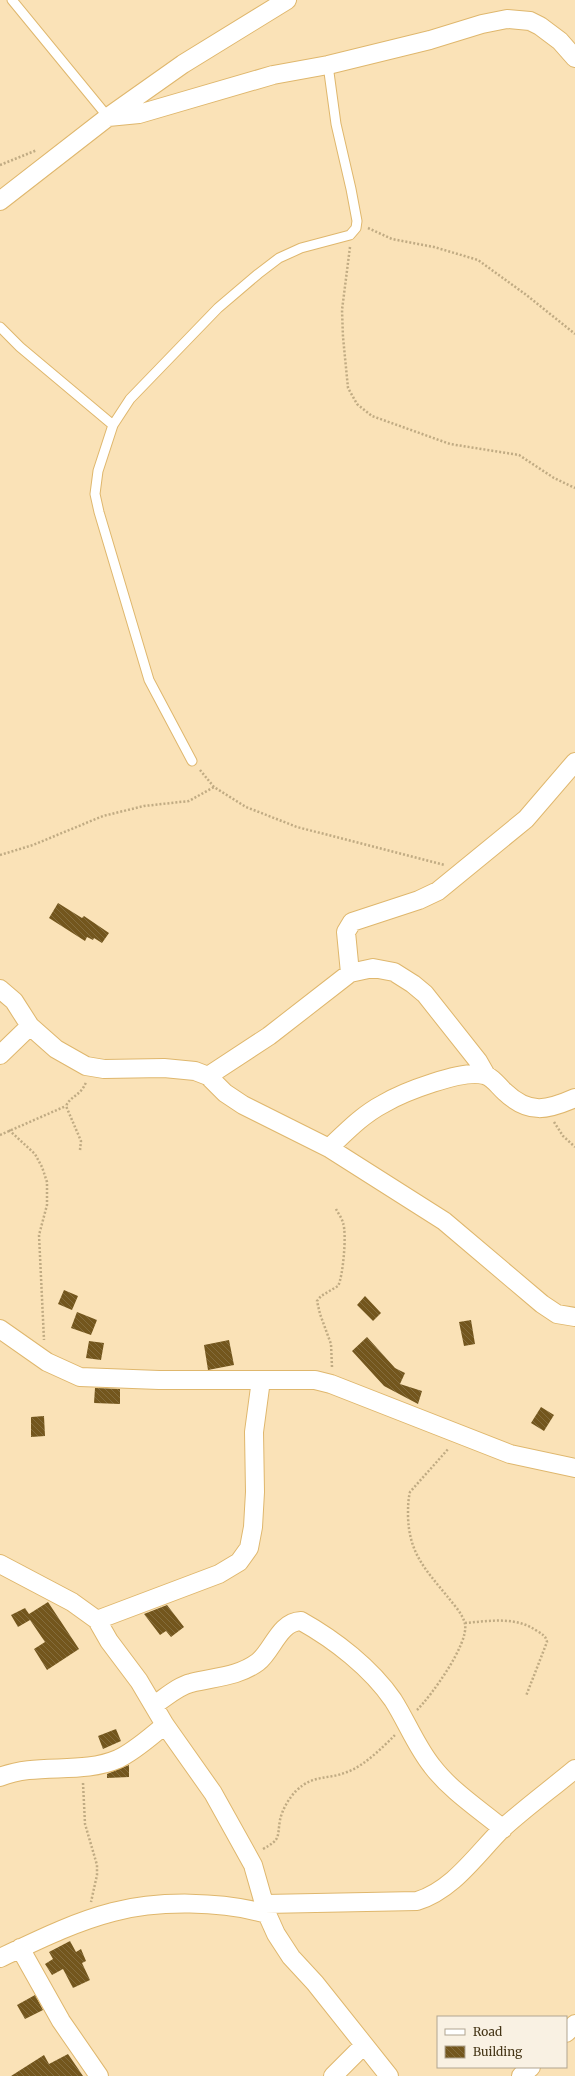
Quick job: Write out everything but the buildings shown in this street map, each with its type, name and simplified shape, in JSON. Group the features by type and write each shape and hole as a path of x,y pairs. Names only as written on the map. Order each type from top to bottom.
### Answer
{"street":[{"path":"0,201 108,117 183,64 287,0"},
{"path":"108,117 138,114 273,75 328,64 430,40 482,24 507,19 530,21 540,26 560,41 575,58"},
{"path":"350,973 346,932 352,922 419,900 438,891 526,818 575,762"},
{"path":"208,1076 269,1036 350,973 373,968 394,972 413,984 438,1010 478,1061 486,1075 507,1094 530,1108 545,1110 575,1098"},
{"path":"0,989 14,1001 30,1026 56,1049 86,1066 104,1069 164,1068 195,1071 208,1076 225,1093 242,1105 329,1148 444,1221 542,1304 556,1314 575,1317"},
{"path":"0,1055 30,1026"},
{"path":"329,1148 354,1124 383,1103 431,1084 455,1077 472,1073 486,1075"},
{"path":"0,1329 47,1362 80,1377 159,1380 315,1380 331,1384 510,1454 575,1468"},
{"path":"97,1620 219,1574 239,1562 249,1548 253,1527 255,1492 254,1432 261,1380"},
{"path":"0,1564 72,1602 97,1620 109,1642 154,1704 165,1724 213,1793 253,1865 266,1909 276,1934 291,1957 315,1983 389,2076"},
{"path":"154,1704 190,1683 206,1681 241,1672 259,1661 288,1624 301,1621 322,1634 363,1666 388,1693 406,1722 420,1749 441,1777 503,1829"},
{"path":"0,1777 22,1772 83,1766 117,1759 133,1750 165,1724"},
{"path":"0,1958 92,1918 134,1908 168,1905 228,1906 248,1909 266,1909 417,1901 444,1889 503,1829 575,1769"},
{"path":"20,1948 61,2021 98,2076"},
{"path":"567,2032 575,2024"},
{"path":"333,2076 364,2045"},
{"path":"521,2076 530,2068"}],"lane":[{"path":"12,0 108,117"},
{"path":"192,761 149,680 131,624 99,512 96,494 98,471 113,425 130,399 218,308 279,258 302,248 350,235 356,228 357,221 336,124 328,64"},
{"path":"0,327 20,347 113,425"}],"path":[{"path":"357,221 375,232 392,239 434,247 478,260 525,294 575,334"},
{"path":"350,235 350,258 342,310 343,337 348,388 357,404 372,416 450,444 519,455 554,478 575,488"},
{"path":"192,761 214,786 246,807 297,827 462,870"},
{"path":"0,855 33,845 103,816 144,806 189,801 214,786"},
{"path":"0,1135 66,1106 68,1101 83,1091 86,1082 86,1066"},
{"path":"66,1106 81,1141 80,1150"},
{"path":"545,1110 563,1136 575,1147"},
{"path":"9,1130 36,1154 48,1182 46,1205 39,1235 42,1322 47,1362"},
{"path":"331,1384 331,1344 317,1301 321,1296 338,1286 342,1274 345,1232 344,1223 336,1209"},
{"path":"253,1865 258,1853 276,1840 280,1831 280,1820 283,1811 292,1795 297,1790 315,1779 346,1773 354,1769 389,1742 423,1704 449,1666 465,1633 465,1623 455,1606 417,1557 411,1544 408,1508 408,1499 413,1488 460,1435"},
{"path":"465,1623 516,1621 526,1624 545,1636 547,1642 526,1696"},
{"path":"83,1766 85,1824 97,1865 97,1875 91,1896 92,1918"}]}
